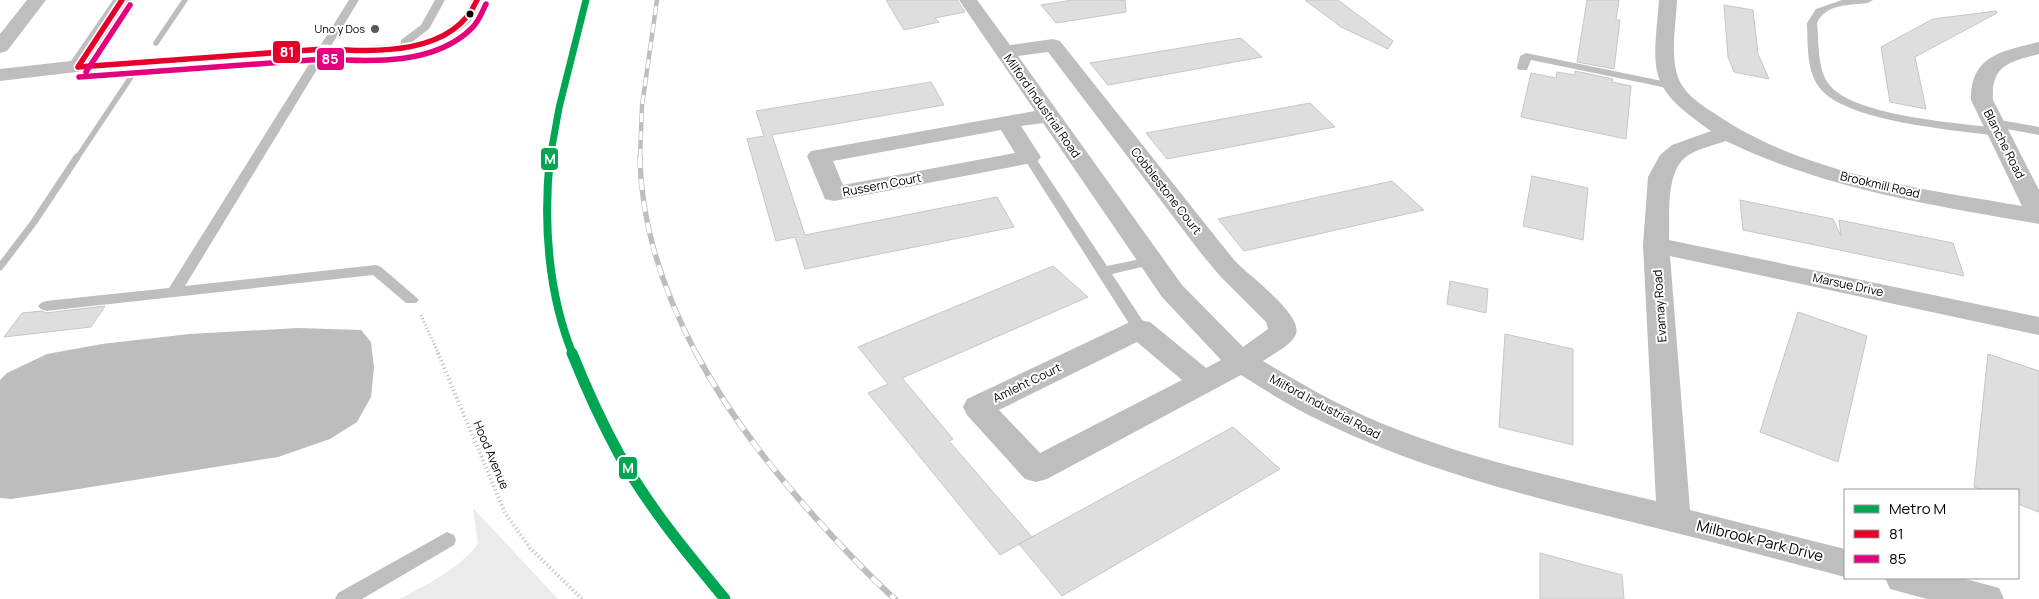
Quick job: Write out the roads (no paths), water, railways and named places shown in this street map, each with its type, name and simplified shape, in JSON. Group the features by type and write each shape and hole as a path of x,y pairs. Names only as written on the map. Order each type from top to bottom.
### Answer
{"street":[{"path":"0,47 37,0"},
{"path":"0,75 78,67 122,0"},
{"name":"Milford Industrial Road","path":"968,0 1150,261 1178,298 1207,329 1243,362 1287,390 1350,422 1377,435 1444,460 1509,480 1674,519"},
{"path":"1668,0 1666,66 1672,86"},
{"name":"Cobblestone Court","path":"1005,52 1053,44 1209,246 1229,270 1278,318 1282,325 1282,333 1243,362"},
{"name":"Blanche Road","path":"2039,48 1994,64 1984,73 1980,86 1982,100 2039,215"},
{"name":"Brookmill Road","path":"1672,86 1680,97 1727,133 1773,153 1835,175 1883,187 2039,215"},
{"name":"Russern Court","path":"1029,157 834,194 819,156 1048,115"},
{"path":"1007,122 1029,157"},
{"name":"Evamay Road","path":"1674,519 1656,245 1660,177 1668,160 1680,150 1727,133"},
{"name":"Marsue Drive","path":"1656,245 2039,326"},
{"path":"1140,329 1203,382"},
{"name":"Amleht Court","path":"1140,329 978,407 1036,470 1243,362"},
{"name":"Milbrook Park Drive","path":"1674,519 1844,563"},
{"path":"1907,579 1986,599"}],"lane":[{"path":"174,292 354,0"},
{"path":"398,47 425,27 440,0"},
{"path":"78,67 324,49 349,51 398,47 433,39 449,32 463,23 471,13 477,0"},
{"path":"1868,0 1819,10 1813,16 1812,23 1819,77 1832,95 1843,102 1880,114 1996,128 2039,131"},
{"path":"1523,68 1526,56 1672,86"},
{"path":"1029,157 1140,329"},
{"path":"1102,272 1150,261"},
{"path":"46,306 376,270 411,300"},
{"path":"345,599 446,540"}],"waterway":[{"path":"156,43 185,0"},
{"path":"77,158 131,77"},
{"path":"0,267 34,222 77,157"}],"railway":[{"path":"640,158 642,106 657,0"},
{"path":"640,158 645,209 656,259 674,308 697,355"},
{"path":"696,353 725,403 758,450 833,537 895,599"}],"metro line":[{"name":"M","path":"586,0 569,65 550,152 547,234 555,293 570,349 592,403 620,455 652,505 687,553 725,599"}],"place":[{"name":"Uno y Dos","path":"375,29"}]}
